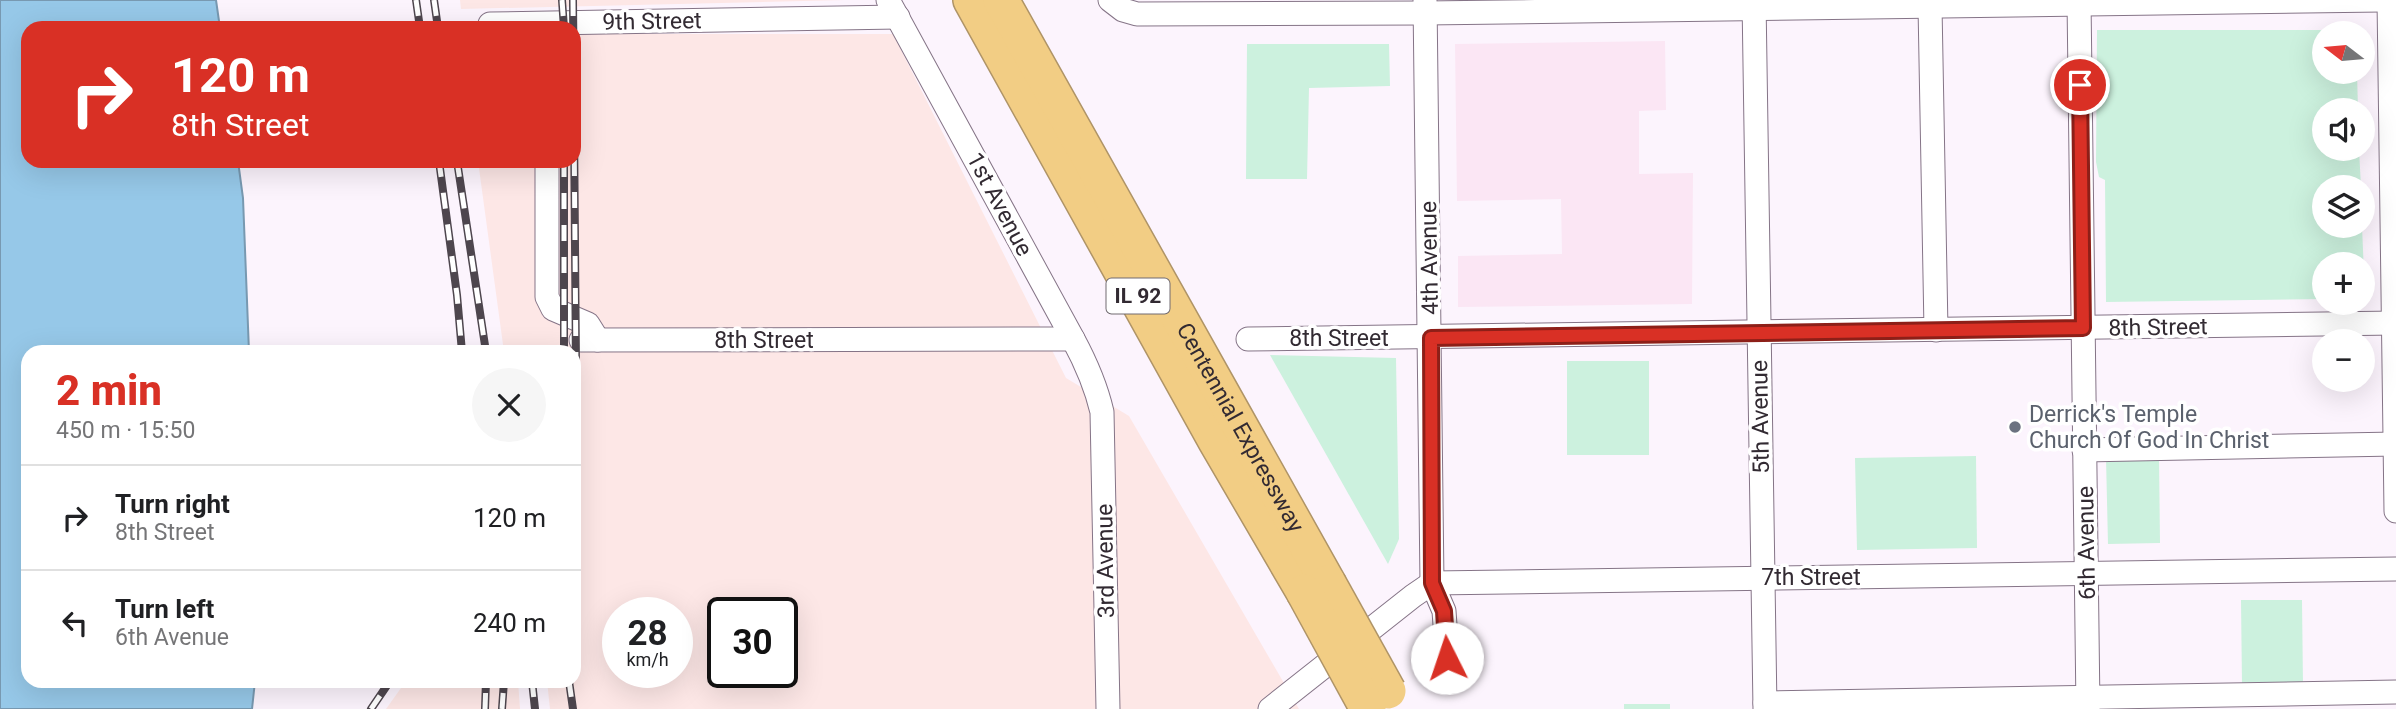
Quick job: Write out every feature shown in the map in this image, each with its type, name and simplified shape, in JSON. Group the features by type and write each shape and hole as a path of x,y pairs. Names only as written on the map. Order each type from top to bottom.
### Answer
{"highway":[{"name":"Centennial Expressway","path":"971,0 1216,441 1316,588"},
{"name":"Centennial Expressway","path":"1001,0 1316,588 1385,703"}],"street":[{"path":"1110,0 1123,10 1137,14 1425,6 1930,6 2382,0"},
{"path":"2389,0 2393,114 2396,511"},
{"name":"6th Avenue","path":"2079,2 2088,704"},
{"name":"5th Avenue","path":"1754,5 1765,706"},
{"name":"4th Avenue","path":"1425,6 1432,583 1444,611 1448,682"},
{"path":"1930,6 1936,330"},
{"name":"9th Street","path":"581,23 893,8"},
{"name":"1st Avenue","path":"893,8 1073,340 1089,371 1102,412"},
{"name":"8th Street","path":"547,168 547,298 553,309 588,324 589,340 1073,340"},
{"name":"8th Street","path":"1248,339 2395,323"},
{"name":"3rd Avenue","path":"1102,412 1108,709"},
{"path":"2084,450 2396,444"},
{"name":"7th Street","path":"1432,583 2396,569"},
{"path":"1270,709 1432,583"},
{"path":"1765,706 2088,704 2396,692"}],"shaded area":[{"path":"460,0 845,0 461,9"},
{"path":"581,34 893,34 1066,378 1129,416 1299,709 550,709 548,688 581,688 581,345 503,345 479,168 581,168"},
{"path":"1665,41 1666,110 1639,111 1639,174 1693,173 1692,304 1458,307 1458,256 1562,254 1561,199 1457,201 1455,44"},
{"path":"401,688 518,688 520,709 386,709"}],"green space":[{"path":"2097,30 2312,30 2312,84 2357,84 2358,98 2312,98 2312,161 2360,161 2360,175 2312,175 2312,238 2362,238 2363,252 2312,252 2312,299 2106,302 2105,180 2099,177 2096,162"},
{"path":"1247,44 1389,44 1390,86 1309,88 1307,179 1246,179"},
{"path":"1270,355 1396,358 1399,539 1388,564"},
{"path":"1567,361 1649,361 1649,455 1567,455"},
{"path":"1976,456 1977,548 1857,550 1855,458"},
{"path":"2159,457 2160,543 2108,544 2106,458"},
{"path":"2241,600 2302,600 2303,686 2242,686"},
{"path":"1624,704 1670,704 1670,709 1624,709"}],"water":[{"path":"0,0 216,0 219,21 21,21 21,168 239,168 243,198 249,345 21,345 21,688 254,688 252,709 0,709"}],"railway":[{"path":"416,0 419,21"},
{"path":"434,0 437,21"},
{"path":"562,0 564,21"},
{"path":"573,0 573,21"},
{"path":"440,168 461,345"},
{"path":"458,168 485,345"},
{"path":"564,168 564,345"},
{"path":"574,168 576,345"},
{"path":"371,709 385,688"},
{"path":"485,709 486,688"},
{"path":"502,709 504,688"},
{"path":"533,688 535,709"},
{"path":"570,688 573,709"}],"place":[{"name":"Derrick's Temple Church Of God In Christ","path":"2015,427"}],"route":[{"path":"1447,658 1444,611 1432,583 1431,338 2083,328 2080,85"}]}
